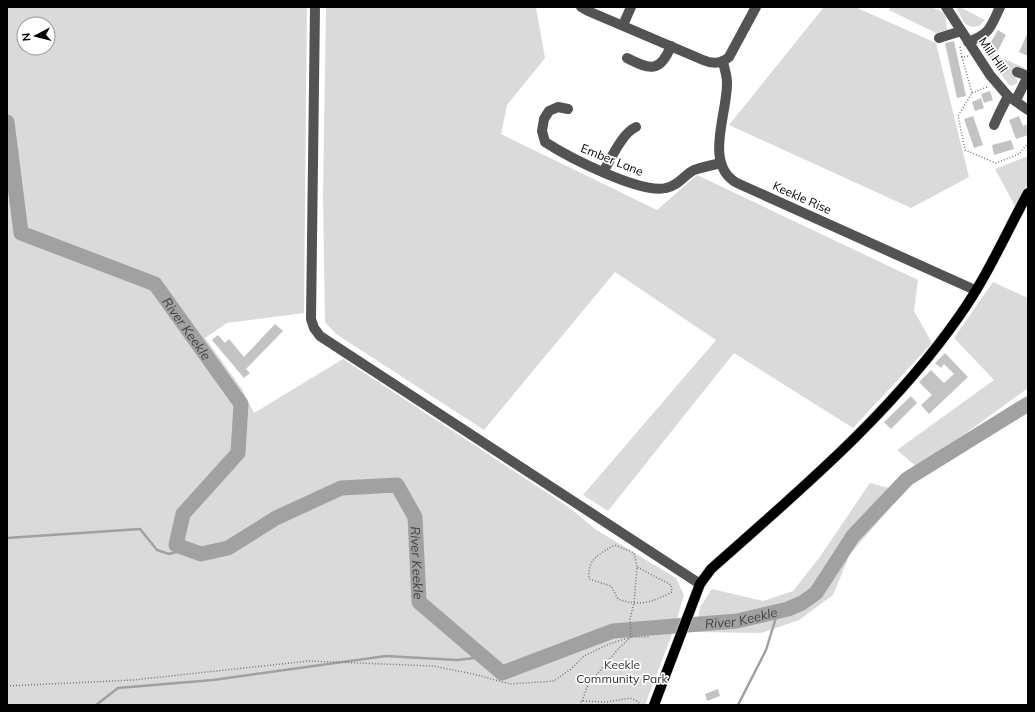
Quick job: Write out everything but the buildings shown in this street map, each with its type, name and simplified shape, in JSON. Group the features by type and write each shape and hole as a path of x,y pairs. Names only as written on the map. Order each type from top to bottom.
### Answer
{"main road":[{"path":"654,705 688,612 700,584 711,569 860,433 898,393 930,355 961,314 1028,193"}],"street":[{"path":"315,7 311,319 314,328 320,336 700,584"},
{"path":"581,7 708,62 714,63 726,60 731,54 756,7"},
{"path":"623,25 631,7"},
{"name":"Mill Hill","path":"946,7 968,42 982,54 998,84 1012,98 1028,110"},
{"path":"968,42 982,36 989,29 1000,7"},
{"path":"939,38 961,31"},
{"path":"627,58 648,67 656,66 662,63 667,57 671,46"},
{"path":"721,163 719,148 727,82 722,61"},
{"path":"994,125 998,114 1028,76 1017,72"},
{"name":"Ember Lane","path":"568,109 558,107 549,111 544,119 542,131 545,142 568,156 628,183 654,189 666,188 675,185 693,171 721,163"},
{"path":"603,172 625,136 630,130 636,127"},
{"name":"Keekle Rise","path":"721,163 728,176 737,183 975,290"}],"path":[{"path":"972,93 962,57 982,54 1017,72"},
{"path":"998,84 972,93 958,116 965,150 996,163 1019,154 1028,144"},
{"path":"579,705 592,679 619,648 631,637 630,619 634,603 637,567 634,553 615,546 600,553 591,563 588,572 589,579 611,586 618,599 634,603 648,603 672,592 671,585 637,567"},
{"path":"7,686 133,680 309,661 433,666 473,674 510,684 554,681 571,669 584,656 609,644 631,637 648,638"},
{"path":"582,701 607,702 630,698 637,701 641,705"}],"green space":[{"path":"919,6 934,8 944,14 947,30 936,33 889,10 891,7"},
{"name":"Keekle Community Park","path":"7,7 307,7 304,313 227,323 205,338 242,389 254,413 343,359 570,508 595,529 676,578 684,595 674,634 672,634 645,705 7,705"},
{"path":"326,7 536,7 545,58 507,105 501,134 657,210 697,175 918,280 914,311 932,343 853,428 734,353 608,511 583,495 716,340 615,272 484,430 336,334 325,322 323,195"},
{"path":"824,7 855,7 936,43 969,177 911,208 729,125"},
{"path":"956,7 960,7 985,20 979,26 972,27 965,24"},
{"path":"984,50 1025,68 1022,72 1014,74 1017,79 1017,83 1011,86 1008,84"},
{"path":"1028,156 1028,184 1015,206 995,169"},
{"path":"993,282 1028,298 1028,388 918,468 897,450 994,380 954,338"},
{"path":"870,483 904,492 850,554 833,595 799,620 761,633 696,632 700,607 712,589 763,601 793,591 819,558"}],"waterway":[{"name":"River Keekle","path":"7,122 21,233 155,284 241,404 238,453 183,514 176,545 201,554 228,548 276,518 341,488 397,485 415,517 419,602 502,673 613,631 737,621 788,609 802,603 816,593 853,536 907,479 1028,404"},
{"path":"7,538 140,529 157,550 169,554 186,549"},
{"path":"738,705 766,650 778,611"},
{"path":"96,705 118,688 213,680 386,656 457,660 483,657"}]}
